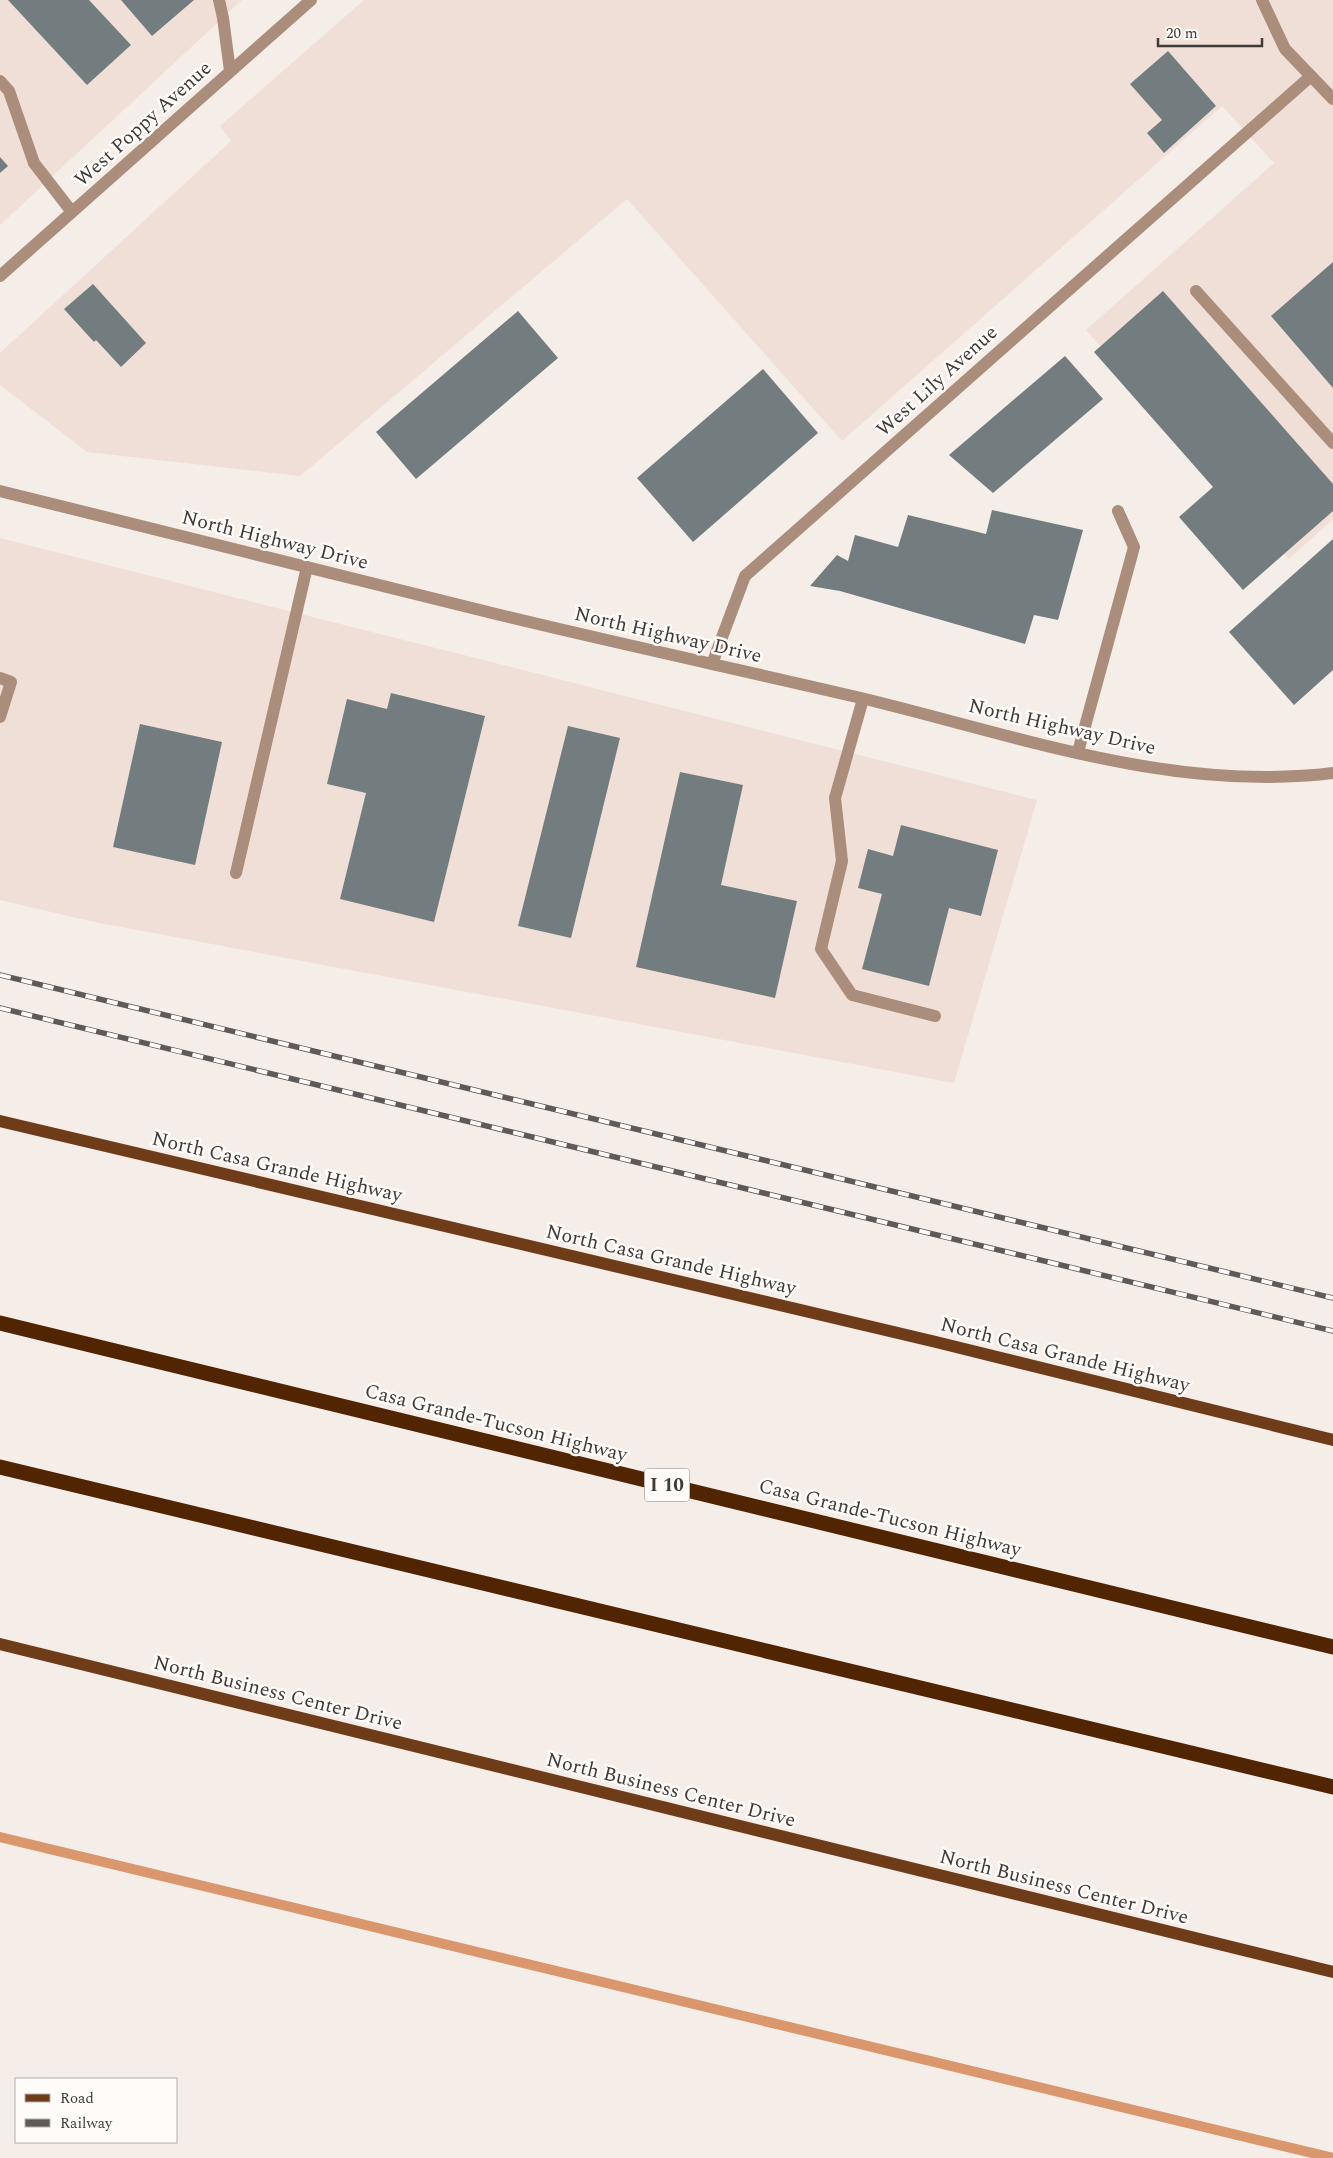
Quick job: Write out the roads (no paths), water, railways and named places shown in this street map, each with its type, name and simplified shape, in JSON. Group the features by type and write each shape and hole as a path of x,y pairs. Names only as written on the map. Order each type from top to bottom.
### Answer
{"highway":[{"name":"Casa Grande-Tucson Highway","path":"0,1323 1333,1646"},
{"path":"0,1468 1333,1787"}],"main road":[{"name":"North Casa Grande Highway","path":"0,1121 917,1338 1333,1440"},
{"name":"North Business Center Drive","path":"0,1644 1333,1972"}],"street":[{"path":"219,0 230,71"},
{"name":"West Poppy Avenue","path":"0,276 311,0"},
{"path":"1262,0 1285,49 1333,99"},
{"name":"West Lily Avenue","path":"712,664 745,576 1311,76"},
{"path":"0,81 9,91 34,163 72,212"},
{"path":"1196,291 1333,444"},
{"name":"North Highway Drive","path":"0,491 307,567 1078,752 1172,772 1295,778 1333,773"},
{"path":"1078,752 1134,547 1118,511"},
{"path":"236,873 307,567"},
{"path":"0,678 11,682 0,717"},
{"path":"863,699 836,798 842,861 821,949 852,995 934,1016"}],"waterway":[{"path":"0,1837 1333,2158"}],"railway":[{"path":"0,975 1333,1298"},
{"path":"0,1008 1333,1331"}]}
